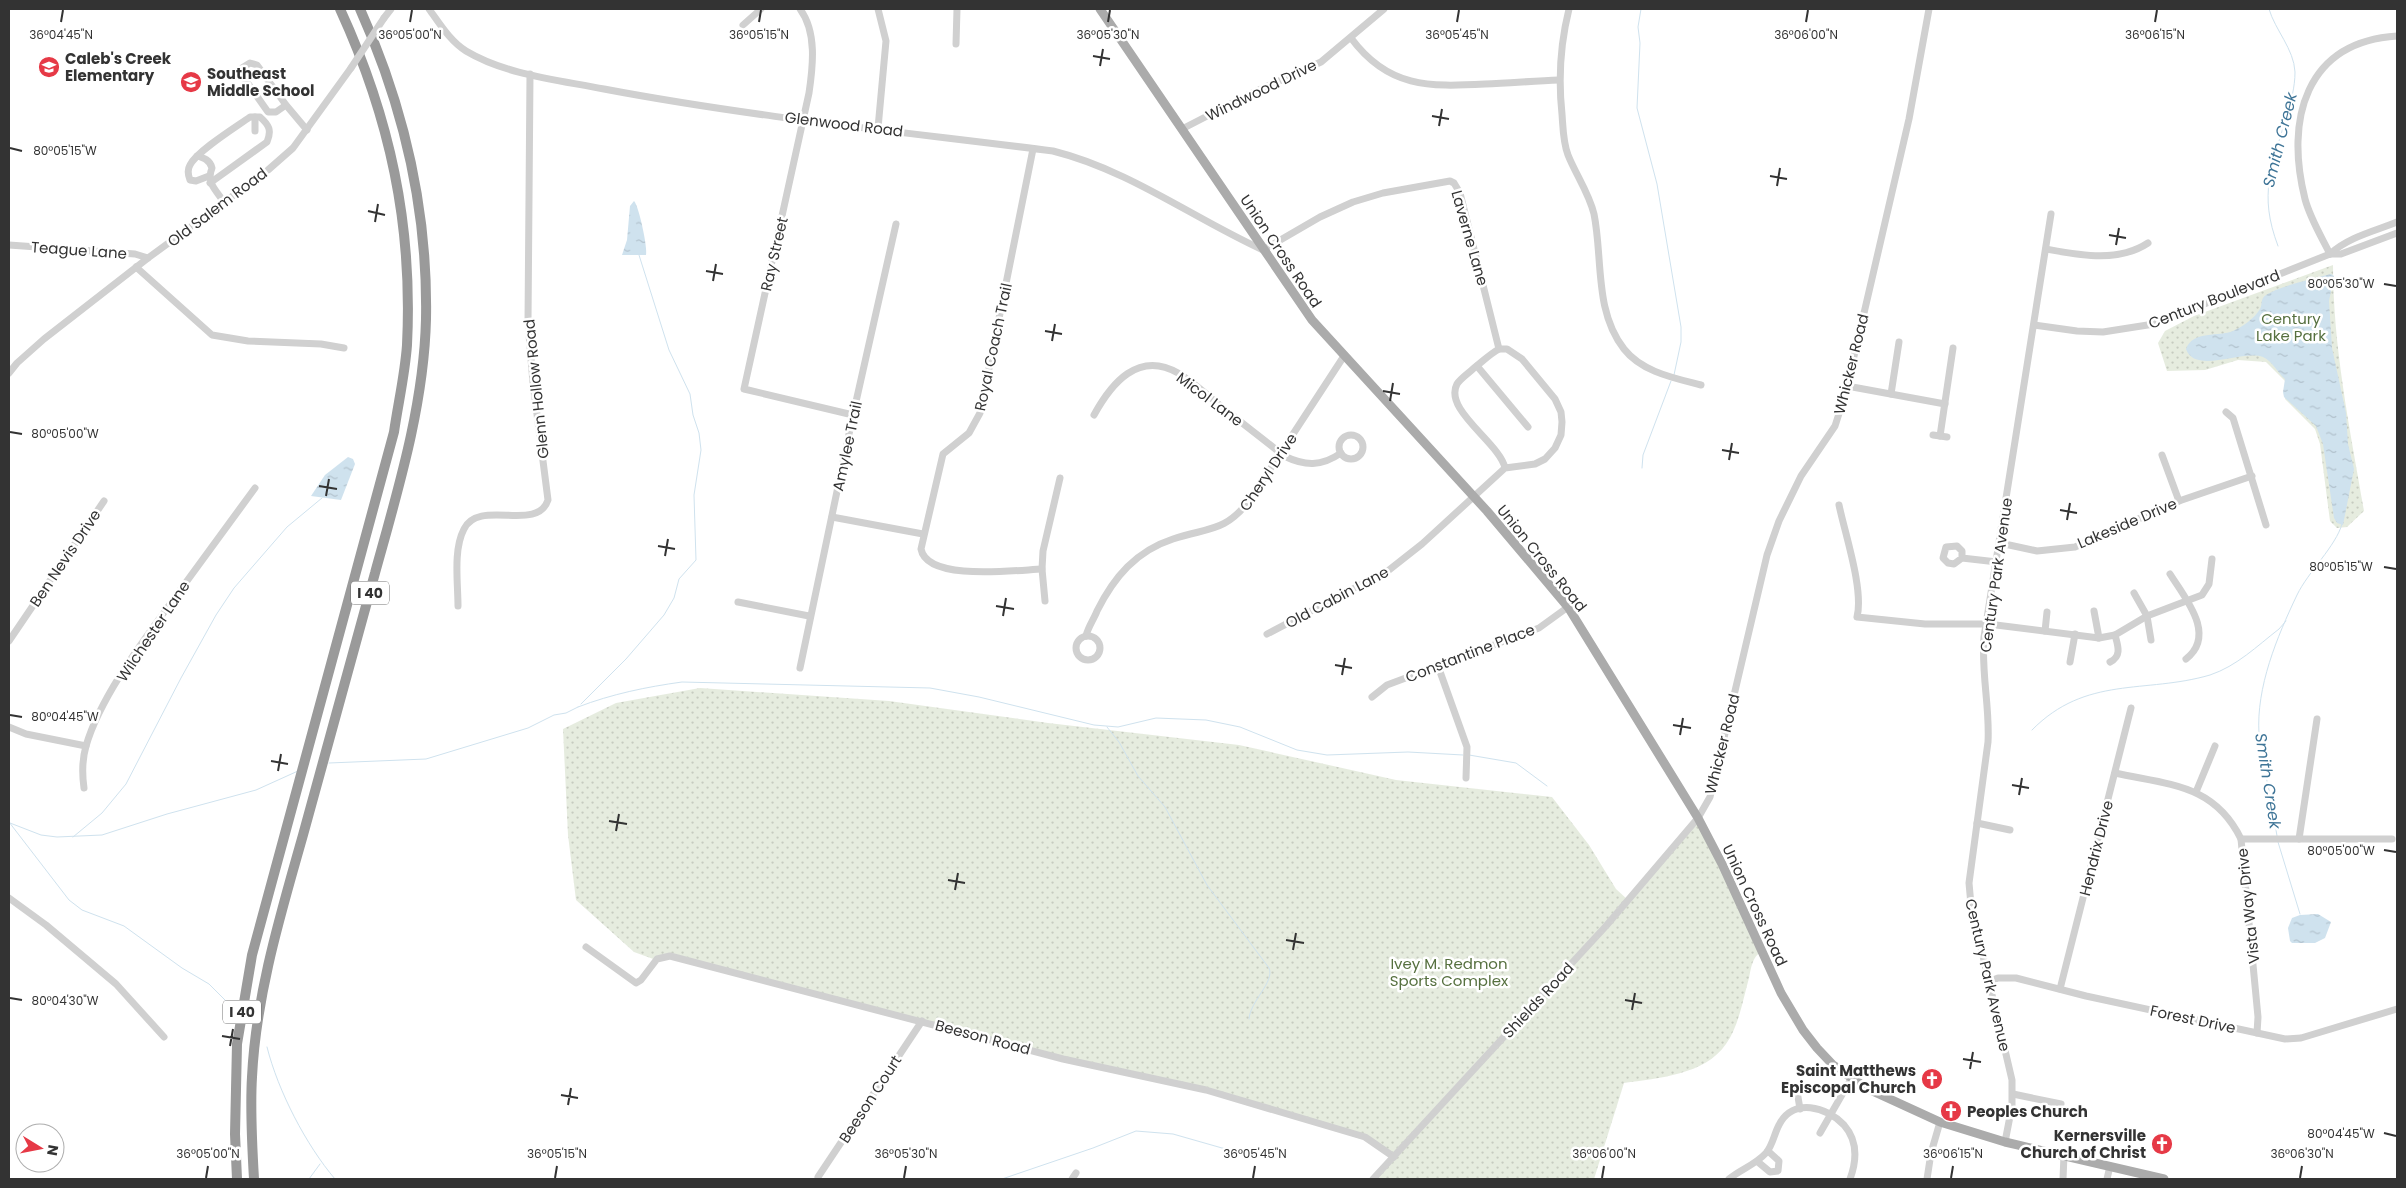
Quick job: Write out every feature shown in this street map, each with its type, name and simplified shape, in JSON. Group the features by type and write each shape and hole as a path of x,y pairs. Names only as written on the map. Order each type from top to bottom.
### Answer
{"highway":[{"name":"I 40","path":"236,1179 234,1134 237,1044 252,955 394,432 406,347 408,263 397,176 374,91 340,9"},
{"name":"I 40","path":"254,1179 252,1076 263,988 283,905 398,490 418,404 426,321 424,240 412,159 390,81 360,9"}],"main road":[{"name":"Union Cross Road","path":"1100,9 1312,320 1474,498 1568,607 1698,818 1790,1008 1817,1048 1851,1079 1884,1098 1940,1122 2005,1142 2164,1179"}],"street":[{"name":"Old Salem Road","path":"9,373 17,363 44,339 293,148 351,68 390,9"},
{"name":"Glenwood Road","path":"429,9 447,34 466,50 491,62 530,74 696,106 878,128 1072,156 1107,169 1263,250"},
{"path":"743,25 761,9"},
{"name":"Ray Street","path":"800,9 809,28 813,66 804,119 744,389 853,414"},
{"path":"878,9 886,41 878,128"},
{"path":"956,44 957,9"},
{"name":"Windwood Drive","path":"1182,129 1248,95 1304,71 1320,62 1384,9"},
{"path":"1569,9 1562,40 1559,80 1564,138 1568,154 1594,214 1604,302 1613,331 1633,359 1668,377 1701,385"},
{"name":"Whicker Road","path":"1698,818 1706,806 1713,788 1767,555 1779,521 1802,476 1835,426 1847,386 1907,125 1929,9"},
{"path":"2330,254 2310,212 2304,192 2297,148 2304,104 2317,75 2336,56 2366,40 2397,36"},
{"path":"1351,38 1372,61 1390,73 1426,85 1445,86 1559,80"},
{"path":"286,105 276,112 268,112 242,75 242,68 250,63 257,64 286,105 307,130"},
{"name":"Glenn Hollow Road","path":"458,606 460,542 466,524 473,519 484,516 532,514 544,507 548,500 533,383 528,322 530,74"},
{"path":"255,117 255,132"},
{"path":"255,117 260,117 269,124 270,135 267,142 210,179 190,180 188,173 190,165 197,156 250,118 255,117"},
{"name":"Royal Coach Trail","path":"1033,149 980,413 969,433 943,454 921,549 922,556 929,562 969,572 1042,569"},
{"path":"197,156 205,158 211,165 210,179 224,202"},
{"name":"Laverne Lane","path":"1263,250 1320,217 1353,202 1421,185 1452,182 1460,193 1499,349"},
{"name":"Century Park Avenue","path":"2005,1142 2013,1094 2009,1065 1971,906 1971,860 1989,735 1983,650 2051,214"},
{"name":"Century Boulevard","path":"2034,325 2077,331 2103,332 2154,324 2330,254 2338,247 2397,222"},
{"name":"Amylee Trail","path":"800,668 809,616 896,224"},
{"path":"2374,231 2376,241"},
{"name":"Century Boulevard","path":"2330,254 2341,254 2397,233"},
{"path":"2046,249 2080,255 2103,256 2136,249 2148,243"},
{"name":"Teague Lane","path":"9,245 135,254 148,258"},
{"path":"136,267 212,335 248,341 321,344 344,348"},
{"path":"1892,394 1899,342"},
{"path":"1940,436 1953,348"},
{"path":"1499,349 1512,352 1538,378 1555,399 1561,412 1561,435 1555,448 1545,459 1526,467 1505,468 1504,461 1456,402 1454,394 1457,384 1476,366 1499,349"},
{"name":"Cheryl Drive","path":"1086,636 1105,595 1117,577 1131,562 1154,546 1175,538 1218,528 1238,515 1344,356"},
{"path":"1476,366 1528,427"},
{"name":"Micol Lane","path":"1094,415 1107,392 1123,375 1140,368 1167,368 1179,373 1281,453 1299,463 1311,464 1330,460 1341,453"},
{"path":"1847,386 1945,404"},
{"path":"2226,412 2233,418 2266,525"},
{"path":"2162,455 2179,501"},
{"name":"Old Cabin Lane","path":"1267,634 1389,570 1474,498 1505,468"},
{"name":"Lakeside Drive","path":"2000,544 2037,551 2074,547 2179,501 2252,476"},
{"path":"1045,601 1042,569 1043,551 1060,478"},
{"name":"Wilchester Lane","path":"84,788 83,762 86,746 95,722 135,653 255,488"},
{"name":"Ben Nevis Drive","path":"9,640 104,501"},
{"path":"1839,505 1857,587 1859,609 1857,617 1925,624 1988,624 2099,638 2115,635 2147,616 2188,602 2202,595 2207,588 2212,559"},
{"path":"832,517 924,534"},
{"path":"1962,558 1997,562"},
{"path":"2170,574 2198,622 2199,634 2195,650 2186,659"},
{"path":"2134,594 2147,616 2151,640"},
{"path":"738,602 809,616"},
{"name":"Constantine Place","path":"1372,697 1387,684 1539,628 1568,607"},
{"path":"2094,611 2099,638"},
{"path":"2045,630 2047,612"},
{"path":"2070,662 2075,634"},
{"path":"2110,662 2116,658 2118,652 2115,635"},
{"path":"1438,666 1467,747 1466,778"},
{"name":"Hendrix Drive","path":"2060,989 2131,708"},
{"path":"2299,839 2317,719"},
{"path":"9,727 26,734 86,746"},
{"path":"2196,792 2215,746"},
{"name":"Vista Way Drive","path":"2115,773 2196,792 2212,801 2225,813 2241,839 2258,1033"},
{"name":"Shields Road","path":"1373,1179 1606,926 1698,818"},
{"path":"1977,823 2010,830"},
{"path":"2241,839 2392,839"},
{"path":"9,898 46,925 116,984 164,1037"},
{"name":"Beeson Road","path":"586,947 636,983 641,980 657,959 670,956 1064,1059 1206,1090 1365,1137 1394,1157"},
{"name":"Forest Drive","path":"1988,982 2008,977 2285,1039 2301,1038 2397,1008"},
{"name":"Beeson Court","path":"818,1177 922,1021"},
{"path":"1820,1134 1851,1079"},
{"path":"1797,1091 1800,1109"},
{"path":"2013,1094 2061,1104"},
{"path":"1729,1179 1758,1162 1768,1151 1782,1120 1790,1112 1812,1107 1831,1113 1850,1133 1853,1140 1855,1160 1850,1179"},
{"path":"1927,1179 1931,1153 1940,1122"},
{"path":"1758,1162 1770,1172 1778,1171 1780,1161 1768,1151"},
{"path":"2063,1179 2064,1155"},
{"path":"2107,1179 2110,1166"}],"green space":[{"name":"Century Lake Park","path":"2333,265 2339,358 2364,511 2347,527 2337,528 2330,521 2320,444 2315,429 2285,399 2285,381 2266,362 2238,360 2205,370 2167,371 2158,343 2165,331 2194,316"},
{"name":"Ivey M. Redmon Sports Complex","path":"700,688 889,701 1048,723 1239,745 1396,780 1552,797 1589,845 1616,889 1628,900 1698,818 1762,951 1752,963 1734,1029 1726,1044 1717,1054 1693,1069 1666,1077 1624,1083 1594,1179 1373,1179 1394,1157 1377,1144 1206,1090 1063,1059 670,956 656,960 634,952 576,900 568,835 563,729 616,703"}],"water":[{"path":"634,201 643,228 646,255 622,255 627,240 630,206"},
{"name":"Century Lake Park","path":"2331,274 2334,276 2329,301 2332,348 2346,413 2348,444 2354,469 2343,525 2337,523 2334,518 2323,444 2316,426 2284,397 2285,379 2272,364 2263,357 2254,355 2209,361 2199,360 2191,356 2186,349 2194,339 2207,335 2227,333 2244,325 2261,308 2262,299 2274,291"},
{"path":"348,457 353,459 355,464 341,500 311,496 325,475"},
{"path":"2318,914 2331,922 2325,938 2315,943 2292,943 2288,928 2292,918 2300,915"}],"waterway":[{"path":"1641,9 1638,27 1640,43 1637,108 1657,184 1681,327 1681,342 1674,375"},
{"name":"Smith Creek","path":"2269,9 2288,47 2295,72 2291,100 2269,181 2269,211 2278,246"},
{"path":"581,704 626,659 664,615 674,598 679,579 696,560 694,495 701,450 699,433 693,415 690,394 669,350 639,255"},
{"path":"1642,468 1643,455 1671,381"},
{"path":"73,837 102,813 126,784 181,678 216,615 234,588 287,527 322,498"},
{"name":"Smith Creek","path":"2277,836 2259,734 2259,716 2264,680 2275,645 2297,595 2334,541 2342,524"},
{"path":"2032,730 2052,713 2073,701 2095,693 2186,681 2220,671 2246,655 2279,629 2286,621"},
{"path":"578,707 604,698 655,686 682,682 930,688 979,697 1094,725 1118,727 1156,718 1206,720 1240,727 1297,750 1327,755 1408,752 1463,755"},
{"path":"329,763 426,759 528,728 554,715 566,713 578,707"},
{"path":"1107,727 1119,742 1138,776 1165,807 1207,885 1269,968 1269,979 1253,1005 1249,1019"},
{"path":"1469,755 1516,763 1547,786"},
{"path":"10,823 41,835 57,837 102,835 167,814 256,790 298,771"},
{"path":"9,822 69,900 82,910 124,926 182,968 209,984 229,1004"},
{"name":"Smith Creek","path":"2278,842 2300,914"},
{"path":"267,1047 278,1081 294,1117 314,1150 335,1179"},
{"path":"1002,1179 1093,1148 1136,1131 1173,1134 1222,1148 1253,1152"},
{"path":"309,1179 320,1164"}],"place":[{"name":"Caleb's Creek Elementary","path":"49,67"},
{"name":"Southeast Middle School","path":"191,82"},
{"name":"Saint Matthews Episcopal Church","path":"1932,1079"},
{"name":"Peoples Church","path":"1951,1111"},
{"name":"Kernersville Church of Christ","path":"2162,1144"}]}
